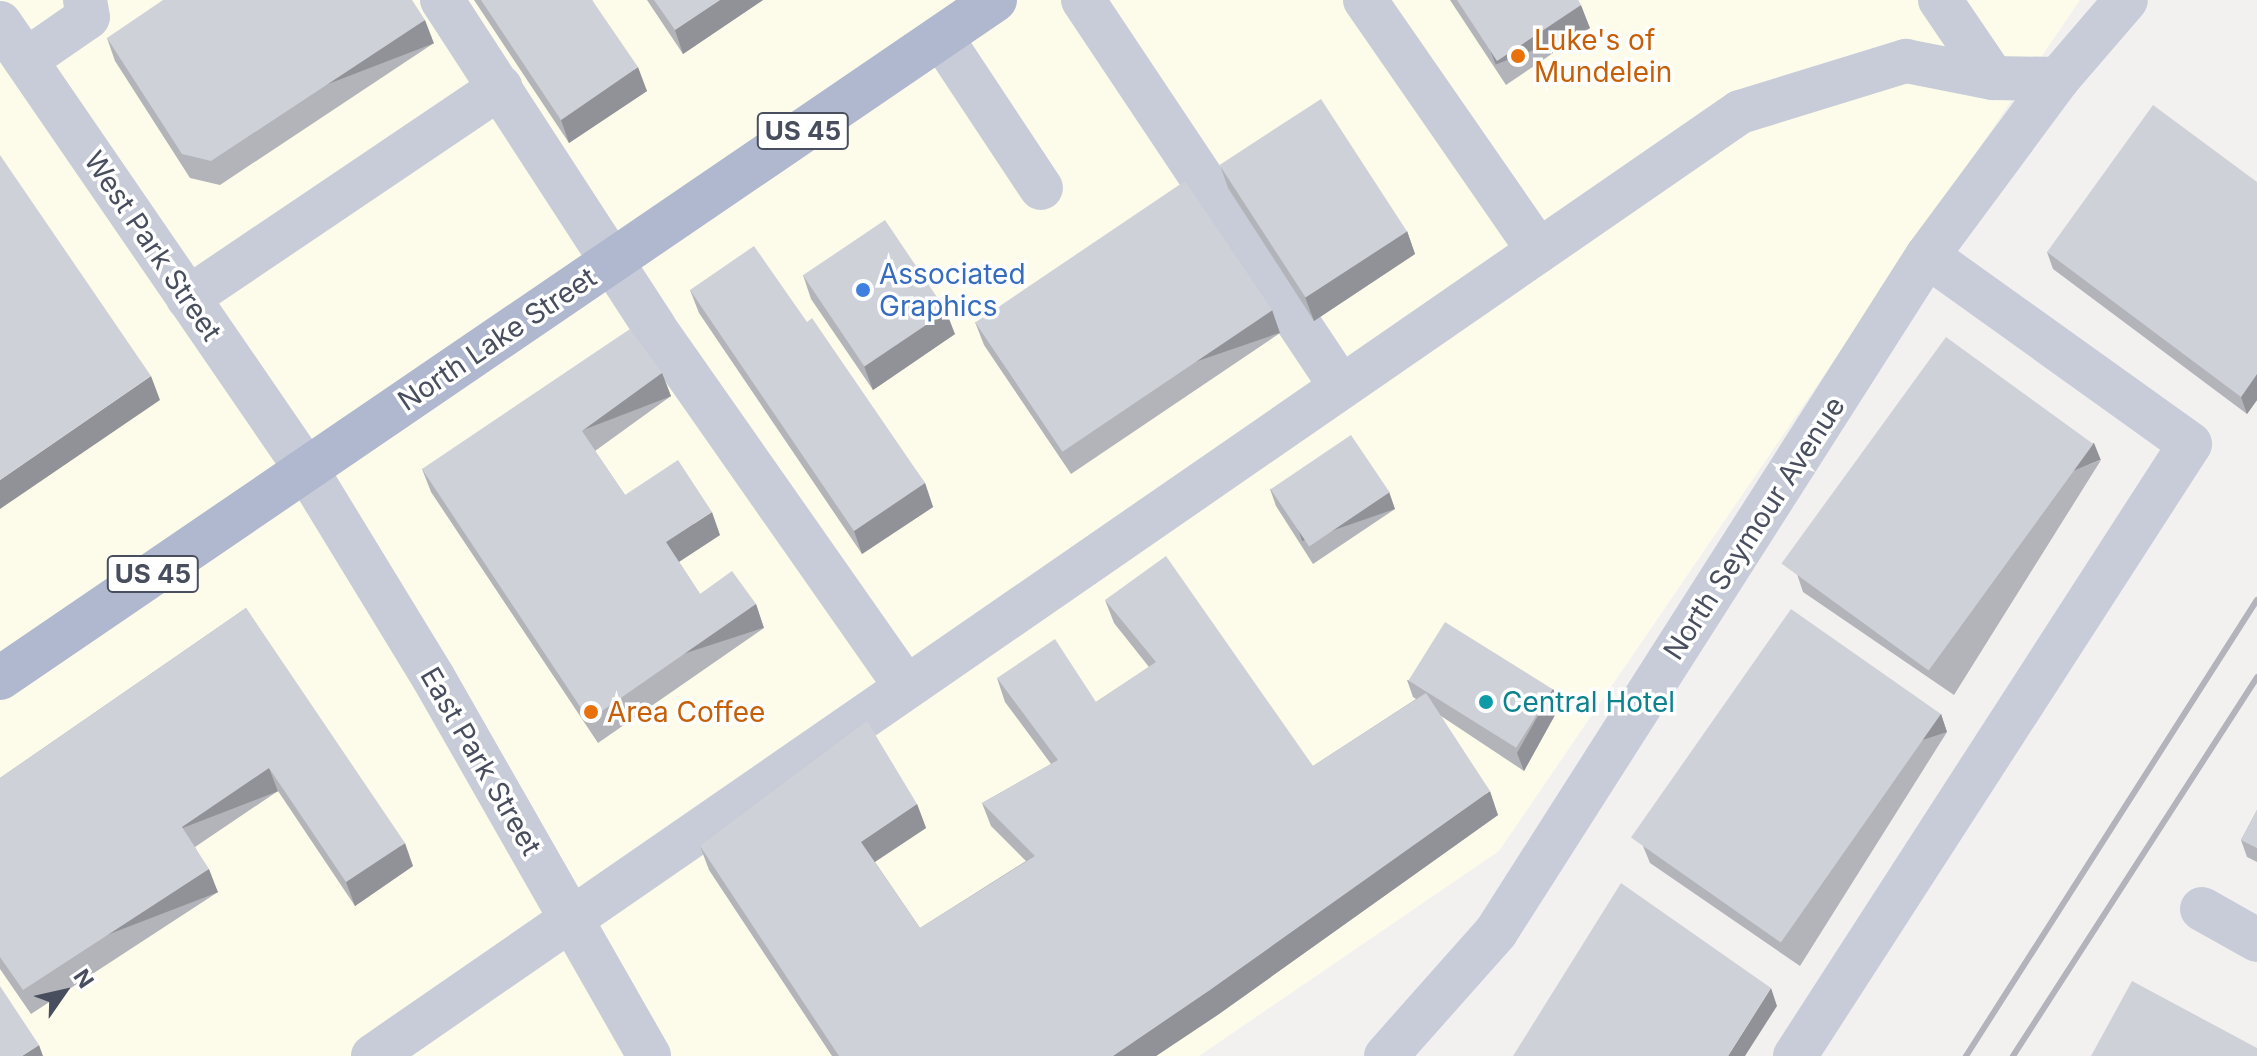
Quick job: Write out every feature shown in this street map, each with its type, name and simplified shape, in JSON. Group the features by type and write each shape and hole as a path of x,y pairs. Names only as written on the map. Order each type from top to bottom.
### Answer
{"main road":[{"name":"North Lake Street","path":"0,678 995,0"}],"street":[{"path":"26,60 88,17 85,0"},
{"path":"442,0 611,261 906,687"},
{"path":"1083,0 1341,387"},
{"path":"1365,0 1539,251"},
{"path":"1940,0 1993,78"},
{"name":"North Seymour Avenue","path":"1386,1056 1496,932 1927,256 2058,79 2126,0"},
{"name":"West Park Street","path":"0,23 306,469"},
{"path":"941,37 1041,188"},
{"path":"400,1049 571,918 1740,112 1906,61 1993,78 2058,79"},
{"path":"188,298 501,87"},
{"path":"1795,1056 2190,444 1927,256"},
{"name":"East Park Street","path":"306,469 649,1056"},
{"path":"2202,909 2257,940"}],"shaded area":[{"path":"0,0 2080,0 1499,851 1199,1056 0,1056"}],"building":[{"path":"163,0 412,0 425,20 211,161 182,154 107,38"},
{"path":"481,0 592,0 638,67 561,120"},
{"path":"654,0 720,0 675,30"},
{"path":"1457,0 1578,0 1581,5 1497,61"},
{"path":"1321,99 1407,232 1306,297 1220,165"},
{"path":"2153,105 2257,182 2257,374 2241,397 2047,252"},
{"path":"0,155 151,376 0,480"},
{"path":"1185,181 1272,310 1062,452 975,322"},
{"path":"885,220 947,311 864,367 803,275"},
{"path":"754,246 807,322 812,318 925,483 854,531 690,290"},
{"path":"630,329 662,373 582,431 625,495 678,460 712,512 666,542 700,594 732,571 756,604 589,720 422,469"},
{"path":"1946,337 2093,444 1929,671 1781,564"},
{"path":"1351,435 1390,492 1309,546 1271,489"},
{"path":"1166,556 1313,766 1426,693 1490,791 1113,1056 839,1056 700,846 867,721 917,804 861,842 920,928 1035,856 982,803 1058,760 997,678 1055,639 1096,702 1156,662 1105,600"},
{"path":"246,608 405,843 346,882 269,768 182,827 209,869 23,990 0,957 0,778"},
{"path":"1791,609 1941,714 1781,943 1631,838"},
{"name":"Central Hotel","path":"1445,622 1553,689 1516,748 1408,681"},
{"path":"2257,810 2257,848 2241,840"},
{"path":"1621,883 1771,988 1728,1056 1513,1056"},
{"path":"2132,981 2257,1048 2257,1056 2091,1056"},
{"path":"0,986 39,1045 22,1056 0,1056"}],"railway":[{"path":"1966,1056 2257,600"},
{"path":"2013,1056 2257,677"}],"place":[{"name":"Luke's of Mundelein","path":"1518,56"},
{"name":"Associated Graphics","path":"863,290"},
{"name":"Central Hotel","path":"1486,702"},
{"name":"Area Coffee","path":"591,712"}]}
